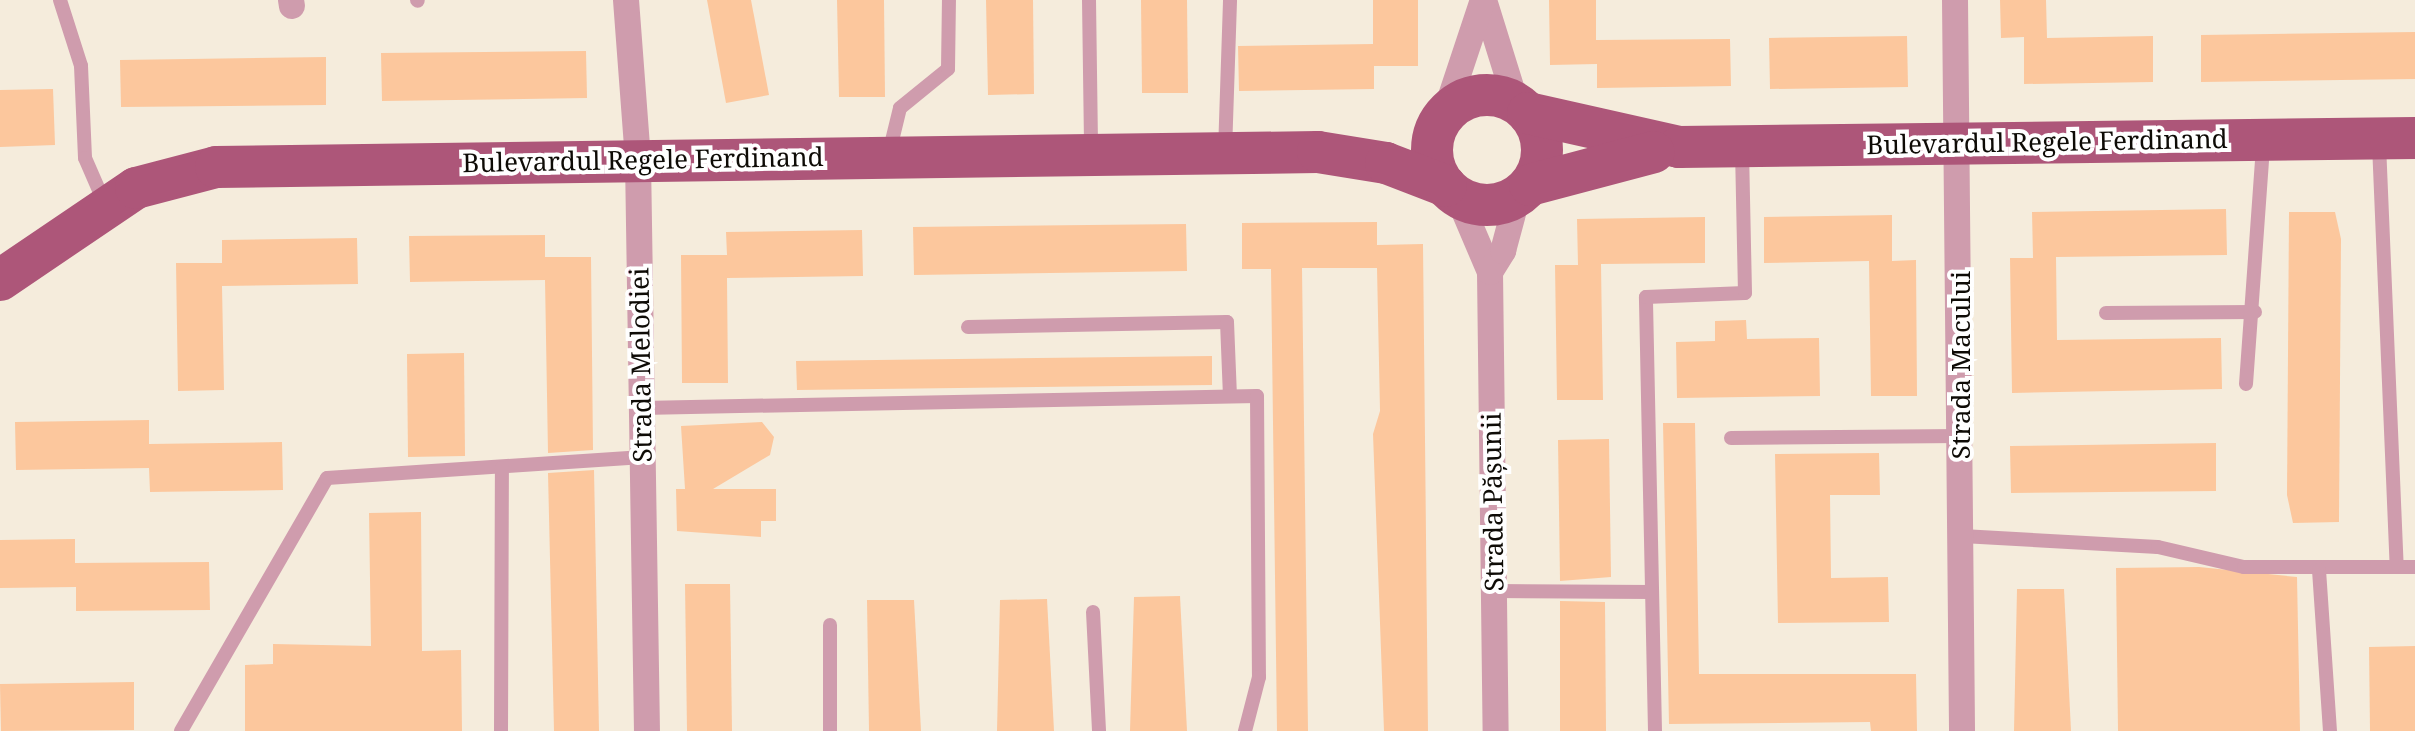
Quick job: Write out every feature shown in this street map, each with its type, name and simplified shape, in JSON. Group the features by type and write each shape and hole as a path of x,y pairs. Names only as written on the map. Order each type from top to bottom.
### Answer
{"main road":[{"path":"1486,95 1522,108 1542,156 1524,190 1489,205 1452,192 1433,158 1441,121 1486,95"},
{"name":"Bulevardul Regele Ferdinand","path":"1522,108 1679,147 2397,138"},
{"name":"Bulevardul Regele Ferdinand","path":"1318,152 1441,121"},
{"name":"Bulevardul Regele Ferdinand","path":"1524,190 1679,147"},
{"name":"Bulevardul Regele Ferdinand","path":"0,280 106,204 136,188 216,167 1318,152 1386,163 1452,192"}],"street":[{"name":"Strada Melodiei","path":"626,0 638,160 647,731"},
{"path":"1483,0 1522,108"},
{"path":"1441,121 1483,0"},
{"name":"Strada Macului","path":"1955,0 1960,143 1962,731"},
{"name":"Strada Pășunii","path":"1490,272 1503,251 1524,190"},
{"name":"Strada Pășunii","path":"1452,192 1490,272 1496,731"}],"lane":[{"path":"60,0 81,66 85,158 106,204"},
{"path":"888,157 900,108 948,69 949,0"},
{"path":"1089,0 1091,155"},
{"path":"1225,153 1230,0"},
{"path":"2397,138 2397,567"},
{"path":"2246,384 2255,312 2263,140"},
{"path":"1655,731 1646,297 1745,293 1742,147"},
{"path":"2106,313 2255,312"},
{"path":"968,327 1227,322 1230,396"},
{"path":"642,408 1257,396 1259,677 1245,731"},
{"path":"1731,438 1961,436"},
{"path":"181,731 327,478 643,457"},
{"path":"501,731 502,468"},
{"path":"1962,536 2158,547 2244,567 2319,570 2415,567"},
{"path":"2319,570 2330,731"},
{"path":"1494,591 1652,592"},
{"path":"1093,612 1099,731"},
{"path":"830,625 830,731"}],"building":[{"path":"707,0 751,0 769,95 726,103"},
{"path":"837,0 884,0 885,97 839,97"},
{"path":"986,0 1033,0 1034,94 988,95"},
{"path":"1141,0 1187,0 1188,93 1142,93"},
{"path":"1373,0 1418,0 1418,66 1374,66 1374,89 1239,91 1238,46 1373,44"},
{"path":"1549,0 1596,0 1596,40 1730,39 1731,86 1597,88 1597,64 1550,65"},
{"path":"2000,0 2046,0 2047,38 2153,36 2153,82 2024,84 2024,37 2001,38"},
{"path":"2415,32 2415,79 2201,82 2201,35"},
{"path":"1907,36 1908,87 1770,89 1769,38"},
{"path":"586,51 587,98 382,101 381,53"},
{"path":"326,57 326,105 121,107 120,60"},
{"path":"53,89 55,145 0,147 0,90"},
{"path":"2226,209 2227,255 2056,257 2057,340 2221,338 2222,389 2012,393 2010,258 2033,258 2032,212"},
{"path":"2289,212 2335,212 2341,239 2339,522 2293,523 2287,495"},
{"path":"1892,215 1892,261 1916,260 1917,396 1871,396 1869,261 1764,263 1764,217"},
{"path":"1705,217 1705,263 1601,264 1603,400 1557,400 1555,265 1578,265 1577,219"},
{"path":"1377,222 1377,245 1423,244 1428,731 1384,731 1373,434 1380,411 1377,268 1302,268 1308,731 1277,731 1271,269 1242,269 1242,223"},
{"path":"1186,224 1187,271 914,275 913,227"},
{"path":"862,230 863,276 727,278 728,383 682,383 681,255 727,255 726,232"},
{"path":"545,235 545,257 591,257 593,450 548,453 545,280 410,282 409,236"},
{"path":"357,238 358,284 222,286 224,390 178,391 176,263 222,263 222,240"},
{"path":"1746,320 1747,339 1819,338 1820,396 1677,398 1676,342 1715,341 1715,321"},
{"path":"464,353 465,456 408,457 407,354"},
{"path":"1212,356 1212,385 797,390 796,361"},
{"path":"149,420 149,444 282,442 283,490 150,492 149,468 16,470 15,422"},
{"path":"762,422 774,437 770,455 713,489 776,489 776,521 761,521 761,537 677,531 676,489 685,489 681,426"},
{"path":"1663,423 1695,423 1699,674 1916,674 1917,731 1871,731 1870,722 1669,724"},
{"path":"1609,439 1611,577 1560,581 1558,440"},
{"path":"2216,443 2216,491 2011,493 2010,446"},
{"path":"1879,453 1880,495 1830,495 1831,578 1888,577 1889,622 1778,623 1775,454"},
{"path":"594,470 599,731 554,731 548,473"},
{"path":"421,512 422,651 461,650 462,731 245,731 245,665 273,664 273,644 371,646 369,513"},
{"path":"75,539 75,563 209,562 210,610 76,611 76,587 0,588 0,540"},
{"path":"2199,567 2297,577 2300,731 2118,731 2116,568"},
{"path":"685,584 730,584 732,731 687,731"},
{"path":"2017,589 2064,589 2071,731 2014,731"},
{"path":"1180,596 1187,731 1130,731 1134,597"},
{"path":"1047,599 1054,731 997,731 1000,600"},
{"path":"867,600 914,600 921,731 869,731"},
{"path":"1560,601 1605,602 1606,731 1560,731"},
{"path":"2415,646 2415,731 2370,731 2369,647"},
{"path":"134,682 134,730 1,731 0,684"}]}
